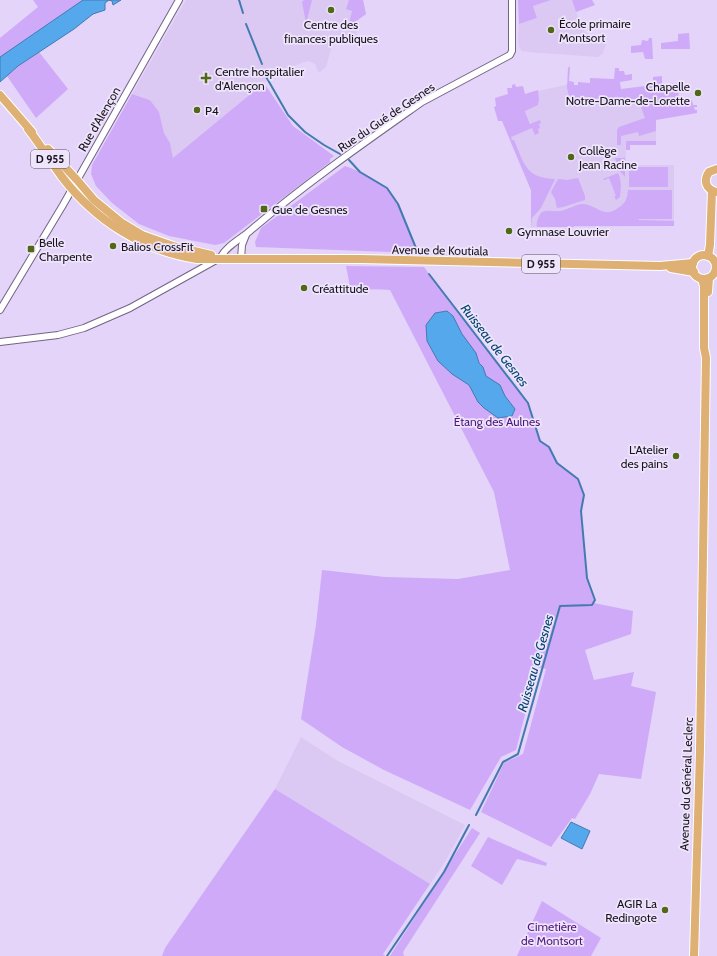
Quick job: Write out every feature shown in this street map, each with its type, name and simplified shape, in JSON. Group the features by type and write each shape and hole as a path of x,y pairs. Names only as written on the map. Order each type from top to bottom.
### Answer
{"main road":[{"name":"Avenue de Koutiala","path":"0,95 28,129 62,177 88,206 113,227 139,241 178,256 197,259 361,260 660,266 693,263"},
{"name":"Avenue de Koutiala","path":"28,129 94,200 122,223 142,234 173,246 220,258"},
{"path":"708,256 715,192 707,186 706,179 709,172 717,169"},
{"path":"708,256 714,260 716,267 714,273 706,278 696,275 694,272 693,263 699,257 708,256"},
{"name":"Avenue de Koutiala","path":"660,266 694,272"},
{"name":"Avenue du Général Leclerc","path":"694,956 700,750 706,358 709,349 706,278"}],"street":[{"name":"Rue d'Alençon","path":"0,310 77,180 179,0"},
{"name":"Rue du Gué de Gesnes","path":"0,342 58,335 84,328 130,308 220,258 228,247 247,234 270,213 422,102 510,55 512,51 512,0"},
{"path":"241,259 242,245 247,234"}],"shaded area":[{"name":"Centre hospitalier d'Alençon","path":"186,0 363,0 366,14 355,22 357,37 333,42 326,67 319,73 315,64 308,61 278,71 173,159 170,143 164,133 159,112 150,100 132,94"},
{"name":"École primaire Montsort","path":"551,0 572,0 582,28 585,32 607,41 603,53 598,57 522,51 518,42 519,24 537,18 533,6"},
{"name":"Collège Jean Racine","path":"569,81 569,87 595,95 643,96 656,121 656,141 626,141 626,165 674,165 674,226 531,227 531,190 510,141 512,140 511,137 531,124 525,110 539,99 538,91 566,85"},
{"path":"301,737 336,760 465,825 446,860 430,884 275,789"}],"green space":[{"path":"33,0 83,0 0,57 0,38 38,7"},
{"path":"304,0 312,0 307,20 310,22 309,24 306,23 302,2"},
{"path":"349,0 363,0 366,14 355,22 349,24 352,11 346,9"},
{"path":"518,0 551,0 533,6 537,18 519,24"},
{"path":"572,0 592,0 595,5 576,12"},
{"path":"689,33 690,49 661,49 661,43 678,41 678,34"},
{"path":"649,38 652,38 653,59 645,59 643,52 631,53 631,46 641,45 642,40 648,41"},
{"path":"39,52 68,89 36,118 7,76 18,66"},
{"path":"570,66 569,81 574,82 574,85 578,85 578,82 590,83 590,78 614,79 615,68 619,68 619,71 624,71 625,75 632,74 632,80 620,82 621,89 653,85 653,77 662,76 662,85 677,83 679,98 675,99 676,103 692,100 693,105 697,105 697,107 694,107 695,110 697,110 697,113 656,120 656,131 639,136 638,132 621,136 621,145 617,145 617,130 619,127 645,118 638,99 619,102 596,98 584,100 575,107 571,105 567,88 568,68"},
{"path":"264,83 293,126 334,156 330,159 330,162 224,243 215,245 169,236 139,224 112,203 96,186 91,174 92,165 132,94 150,100 159,112 164,133 170,143 173,158"},
{"path":"515,84 516,87 523,86 525,94 538,90 538,105 525,111 530,124 540,120 541,123 539,124 540,128 538,129 539,133 535,135 532,128 511,137 512,140 514,140 523,162 531,172 537,176 555,179 541,208 532,218 531,227 531,190 502,121 498,121 494,107 496,106 495,98 508,94 507,88 512,88 512,85"},
{"path":"626,141 656,141 656,145 630,145 630,150 626,150"},
{"path":"615,158 625,158 625,177 619,170"},
{"path":"345,166 375,180 394,197 401,210 418,253 256,247 255,242 261,228"},
{"path":"629,167 668,167 668,187 629,187"},
{"path":"618,173 621,182 621,191 620,197 616,200 614,196 616,196 609,178 603,179"},
{"path":"578,178 585,196 585,200 557,208 555,199 551,192 558,179 567,180"},
{"path":"628,190 672,190 672,219 638,220 674,221 674,226 537,227 539,216 545,211 560,211 583,204 604,212 613,211 621,206 627,198"},
{"path":"346,266 424,267 528,403 540,441 549,447 557,463 578,479 584,495 581,511 587,578 595,600 594,603 633,611 631,634 585,650 594,680 634,672 631,686 656,692 641,779 599,774 590,794 575,819 572,818 551,847 481,812 504,763 523,754 546,669 537,667 516,750 501,757 470,810 384,770 342,747 301,719 316,625 322,570 385,577 458,579 510,570 494,492 390,290 375,289 350,293"},
{"path":"275,789 430,884 383,954 385,956 162,956 165,948"},
{"path":"472,828 480,833 403,952 404,956 390,956"},
{"path":"488,837 547,863 546,866 517,859 502,885 471,866"},
{"name":"Cimetière de Montsort","path":"542,901 601,938 591,956 517,956"}],"water":[{"path":"83,0 109,0 105,3 105,10 93,14 74,29 18,66 0,82 0,57"},
{"path":"109,0 121,0 113,5 112,1"},
{"name":"Étang des Aulnes","path":"447,311 453,316 462,334 476,353 479,363 483,367 486,376 500,385 505,396 515,409 512,416 498,418 484,408 478,402 469,385 452,374 438,361 427,341 426,325 435,313"},
{"path":"571,822 590,831 582,849 561,838"}],"waterway":[{"name":"Ruisseau de Gesnes","path":"239,0 243,13"},
{"name":"Ruisseau de Gesnes","path":"246,24 262,64"},
{"name":"Ruisseau de Gesnes","path":"264,73 288,115 305,132 340,154"},
{"name":"Ruisseau de Gesnes","path":"349,160 360,172 387,188 398,204 418,253"},
{"name":"Ruisseau de Gesnes","path":"429,274 528,403 540,441 549,447 557,463 578,479 584,495 581,511 587,578 595,600 592,605 560,606 518,754 503,762 476,815"},
{"name":"Ruisseau de Gesnes","path":"387,956 444,872 469,825"}],"place":[{"name":"Centre des finances publiques","path":"331,10"},
{"name":"École primaire Montsort","path":"551,30"},
{"name":"Centre hospitalier d'Alençon","path":"206,78"},
{"name":"Chapelle Notre-Dame-de-Lorette","path":"698,93"},
{"name":"P4","path":"197,110"},
{"name":"Collège Jean Racine","path":"571,157"},
{"name":"Gue de Gesnes","path":"264,209"},
{"name":"Gymnase Louvrier","path":"509,231"},
{"name":"Balios CrossFit","path":"113,246"},
{"name":"Belle Charpente","path":"31,249"},
{"name":"Créattitude","path":"304,288"},
{"name":"L'Atelier des pains","path":"676,456"},
{"name":"AGIR La Redingote","path":"665,910"}]}
